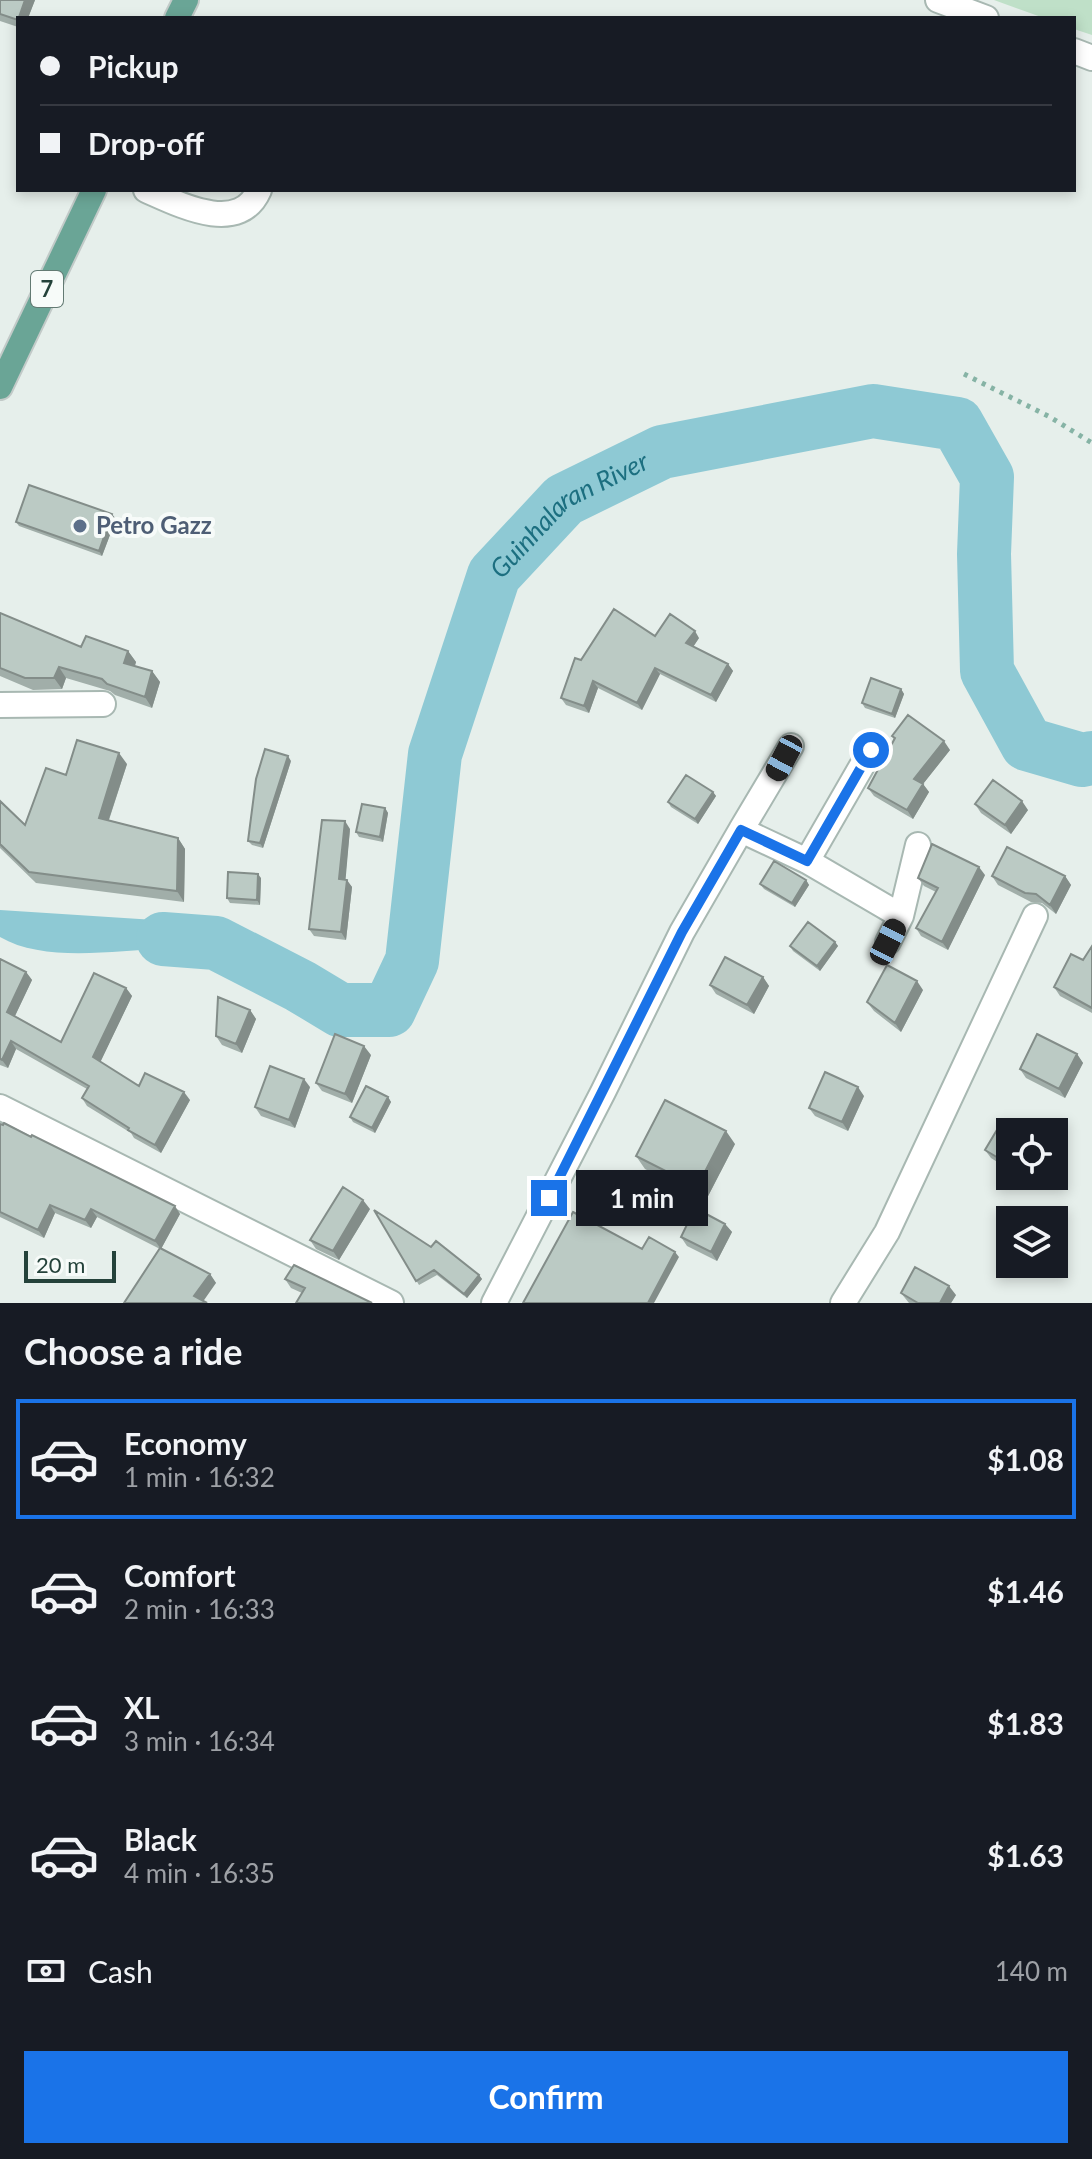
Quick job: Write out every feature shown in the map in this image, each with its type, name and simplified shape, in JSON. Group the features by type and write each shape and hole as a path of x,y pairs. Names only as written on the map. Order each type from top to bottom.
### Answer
{"main road":[{"name":"7","path":"0,387 93,192"}],"street":[{"path":"938,0 981,16"},
{"path":"151,192 200,212 217,213 233,213 249,207 258,192"},
{"path":"0,705 103,704"},
{"path":"494,1303 682,932 791,746"},
{"path":"807,861 871,750"},
{"path":"741,830 807,861 901,916"},
{"path":"888,942 901,916 918,845"},
{"path":"843,1303 887,1232 1035,916"},
{"path":"0,1107 391,1303"}],"path":[{"path":"964,374 1050,417 1092,443"}],"green space":[{"path":"994,0 1092,0 1092,35 1076,30 1076,16 1038,16"}],"water":[{"path":"0,910 186,922 239,942 232,958 172,949 80,953 37,950 0,937"}],"building":[{"path":"0,0 25,0 16,19 0,14"},
{"path":"29,485 112,514 99,551 16,522"},
{"path":"614,609 655,636 670,614 695,631 686,643 728,664 711,695 655,668 637,703 593,681 584,706 561,698 575,658 581,660"},
{"path":"0,613 81,647 86,636 128,651 124,663 152,671 145,697 107,684 102,679 59,667 54,678 25,678 0,668"},
{"path":"871,678 901,689 892,714 862,703"},
{"path":"908,715 944,741 914,779 923,784 907,810 868,788 895,738 892,736"},
{"path":"77,740 119,753 99,818 178,838 177,891 29,872 0,844 0,801 25,825 46,768 66,775"},
{"path":"265,749 288,756 260,843 248,841 256,779"},
{"path":"686,775 713,792 695,819 668,802"},
{"path":"993,780 1022,801 1005,825 975,804"},
{"path":"362,804 385,808 380,837 356,832"},
{"path":"322,820 345,821 339,879 347,880 341,932 309,929"},
{"path":"932,844 979,867 942,942 916,928 938,888 918,878"},
{"path":"1007,847 1065,876 1050,905 1036,894 1025,893 992,876"},
{"path":"774,861 806,880 792,903 760,884"},
{"path":"228,872 258,874 257,900 227,898"},
{"path":"808,922 835,942 817,966 790,946"},
{"path":"1092,946 1092,1008 1054,987 1071,954 1083,960"},
{"path":"725,957 763,977 747,1005 710,985"},
{"path":"0,959 26,972 7,1012 61,1042 94,973 126,988 93,1057 139,1086 145,1073 184,1092 155,1145 82,1098 89,1086 11,1041 0,1059"},
{"path":"887,965 917,981 895,1023 867,1002"},
{"path":"218,997 250,1010 236,1044 216,1036"},
{"path":"335,1034 364,1046 345,1094 316,1083"},
{"path":"1037,1034 1077,1054 1059,1089 1020,1069"},
{"path":"270,1066 304,1079 289,1120 255,1107"},
{"path":"825,1072 858,1087 842,1122 809,1108"},
{"path":"366,1086 388,1097 372,1128 350,1117"},
{"path":"665,1100 726,1131 697,1187 636,1156"},
{"path":"4,1123 175,1206 155,1241 91,1209 85,1220 50,1205 38,1230 0,1212 0,1124"},
{"path":"996,1131 996,1157 985,1150"},
{"path":"343,1187 363,1200 333,1251 310,1240"},
{"path":"695,1208 725,1224 711,1252 681,1237"},
{"path":"374,1210 431,1247 436,1241 479,1275 464,1294 434,1270 416,1281"},
{"path":"573,1212 642,1249 649,1237 675,1252 648,1303 523,1303"},
{"path":"160,1248 210,1274 194,1296 207,1303 124,1303"},
{"path":"294,1265 372,1303 296,1303 305,1288 285,1279"},
{"path":"915,1267 949,1286 940,1303 918,1303 901,1293"}],"waterway":[{"name":"Guinhalaran River","path":"163,939 216,943 340,1010 389,1010 412,961 435,754 494,575 564,500 662,452 873,411 957,424 987,477 984,554 987,671 1027,744 1082,760 1092,758"}],"place":[{"name":"Petro Gazz","path":"80,526"}],"route":[{"path":"549,1198 682,932 741,830 807,861 871,750"}]}
